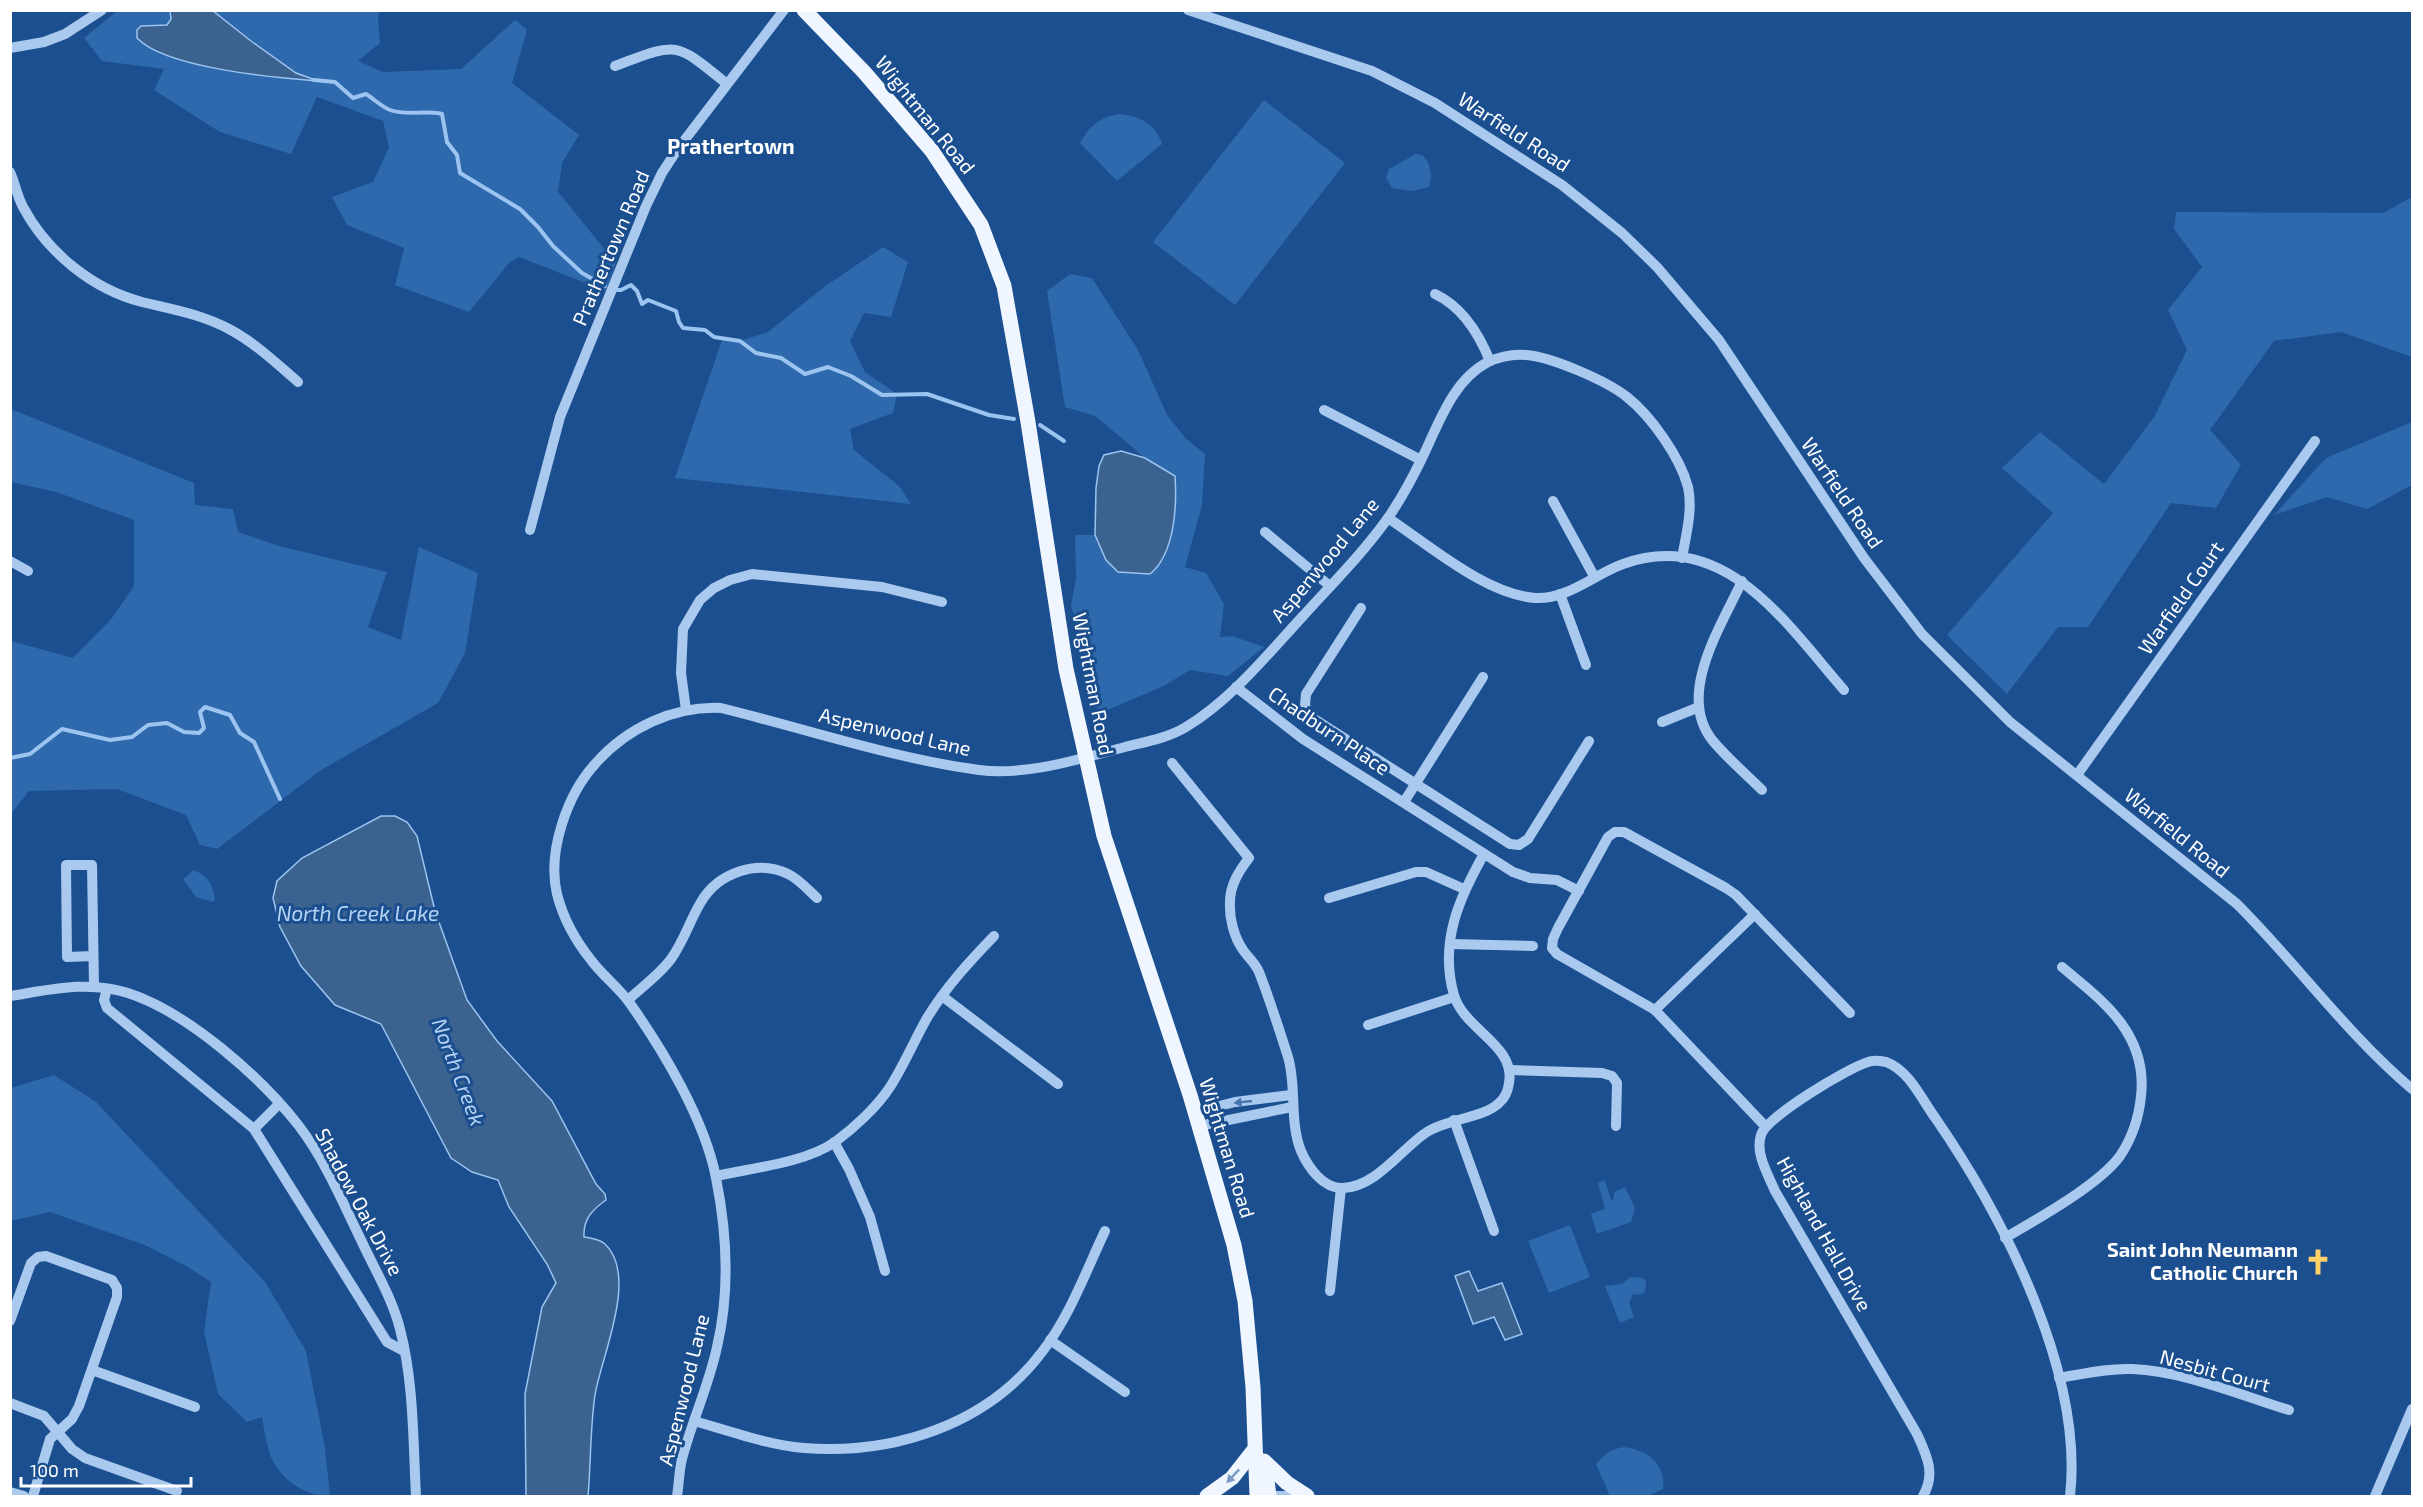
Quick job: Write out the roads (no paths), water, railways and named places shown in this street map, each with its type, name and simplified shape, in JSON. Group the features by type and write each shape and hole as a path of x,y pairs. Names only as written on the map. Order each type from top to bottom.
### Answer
{"main road":[{"name":"Wightman Road","path":"804,10 864,72 932,151 981,225 1004,286 1028,422 1066,669 1104,836 1197,1119 1234,1245 1245,1301 1255,1415 1262,1432 1257,1496"},
{"name":"Wightman Road","path":"1259,1456 1269,1496"},
{"path":"1207,1497 1259,1456 1287,1483 1307,1497"},
{"path":"1247,1497 1257,1496"}],"street":[{"path":"10,48 44,42 65,34 102,10"},
{"name":"Prathertown Road","path":"530,530 560,417 646,206 662,173 784,10"},
{"name":"Warfield Road","path":"1188,10 1372,71 1435,103 1562,185 1622,233 1657,267 1719,340 1864,558 1922,634 2010,722 2237,904 2271,937 2348,1027 2412,1089"},
{"path":"615,66 659,49 674,48 688,53 727,84"},
{"path":"10,172 23,206 48,243 77,270 139,301 194,314 229,329 263,352 298,382"},
{"path":"1435,294 1452,305 1470,322 1482,341 1490,361"},
{"name":"Aspenwood Lane","path":"677,1497 681,1462 718,1346 725,1297 725,1250 716,1176 700,1121 657,1045 628,1000 592,962 565,919 556,891 559,830 570,801 586,773 604,753 624,736 646,724 700,707 721,708 896,753 982,770 1029,769 1153,740 1183,729 1214,708 1236,687 1330,586 1388,518 1421,460 1451,399 1466,379 1490,361 1517,355 1538,357 1606,383 1639,408 1677,459 1687,485 1689,519 1682,558"},
{"path":"1324,410 1421,460"},
{"name":"Warfield Court","path":"2077,776 2315,441"},
{"path":"1553,501 1594,576"},
{"path":"1388,518 1493,586 1534,598 1560,594 1594,576 1643,558 1682,558 1707,562 1742,581 1764,600 1844,690"},
{"path":"1265,532 1330,586"},
{"path":"10,561 28,571"},
{"path":"686,710 681,666 683,628 700,600 714,588 730,580 752,574 882,587 942,602"},
{"path":"1742,581 1701,669 1698,688 1699,707 1712,740 1762,790"},
{"path":"1560,594 1586,665"},
{"name":"Chadburn Place","path":"1361,608 1306,694 1305,705 1308,716 1510,844 1519,845 1528,839 1589,741"},
{"path":"1404,802 1483,677"},
{"name":"Chadburn Place","path":"1236,687 1304,739 1484,854 1522,876 1557,880 1579,891"},
{"path":"1662,722 1699,707"},
{"path":"1172,763 1249,858 1232,885 1231,916 1242,947 1258,969 1288,1060 1292,1076 1292,1107 1300,1149 1317,1176 1341,1188 1371,1178 1438,1125 1498,1105 1505,1095 1509,1085 1510,1070 1502,1052 1467,1017 1454,997 1450,969 1450,944 1455,915 1464,889 1484,854"},
{"path":"1850,1012 1755,914 1726,888 1623,832 1615,832 1608,837 1552,939 1552,948 1557,954 1655,1010 1765,1126 1783,1110 1868,1061 1886,1062 1904,1074 1976,1179 2006,1238 2040,1315 2059,1378 2071,1437 2073,1465 2070,1497"},
{"path":"93,956 67,957 66,865 92,865 94,987"},
{"path":"628,1000 670,961 701,901 713,885 725,877 742,870 763,868 779,870 791,876 817,898"},
{"path":"1329,898 1416,872 1426,872 1464,889"},
{"path":"1655,1010 1755,914"},
{"path":"716,1176 782,1161 818,1150 834,1142 878,1103 890,1087 928,1017 953,980 994,936"},
{"path":"1450,944 1533,946"},
{"path":"2006,1238 2048,1213 2109,1168 2120,1156 2132,1135 2140,1111 2142,1085 2140,1063 2135,1046 2106,1005 2062,967"},
{"name":"Shadow Oak Drive","path":"10,996 70,986 94,987 128,993 188,1024 246,1071 299,1126 330,1179 392,1304 404,1351 411,1400 416,1497"},
{"path":"107,989 104,1000 107,1008 254,1129 387,1342 404,1351"},
{"path":"942,996 1058,1084"},
{"path":"1368,1024 1454,997"},
{"path":"1510,1070 1602,1073 1612,1076 1617,1083 1616,1126"},
{"path":"1197,1119 1235,1102 1291,1095"},
{"path":"254,1129 279,1104"},
{"path":"1197,1119 1292,1107"},
{"path":"1454,1120 1494,1231"},
{"name":"Highland Hall Drive","path":"1765,1126 1759,1142 1760,1152 1775,1191 1851,1318 1926,1453 1931,1470 1928,1489 1923,1497"},
{"path":"834,1142 849,1169 870,1217 885,1271"},
{"path":"1329,1291 1341,1188"},
{"path":"694,1421 776,1444 803,1448 862,1449 929,1433 985,1406 1019,1377 1050,1340 1062,1321 1105,1231"},
{"path":"10,1321 31,1263 38,1257 46,1256 112,1280 117,1288 117,1297 80,1406 72,1419 50,1439 45,1449 33,1497"},
{"path":"1050,1340 1125,1392"},
{"name":"Nesbit Court","path":"2059,1378 2118,1369 2155,1371 2289,1410"},
{"path":"92,1370 195,1407"},
{"path":"10,1403 44,1416 72,1449 85,1458 177,1491"},
{"path":"2375,1497 2412,1408"},
{"path":"10,1492 24,1497"},
{"path":"1257,1496 1299,1497"}],"water":[{"path":"170,11 213,11 296,73 318,81 250,74 196,64 171,57 151,48 137,38 137,30 141,26 167,25 171,19"},
{"path":"1121,451 1145,458 1175,476 1173,528 1165,554 1150,574 1118,572 1106,560 1095,535 1099,466 1104,455"},
{"name":"North Creek Lake","path":"381,816 395,816 407,822 417,836 435,911 467,1000 497,1041 552,1101 596,1184 605,1194 606,1200 593,1211 584,1231 584,1237 605,1244 615,1258 619,1276 615,1317 595,1395 588,1496 526,1496 525,1394 542,1307 556,1283 547,1264 509,1207 498,1180 472,1172 451,1158 381,1024 335,1005 301,966 280,927 273,898 277,881 302,858"},
{"path":"1469,1271 1478,1291 1502,1283 1522,1334 1505,1340 1494,1317 1473,1324 1455,1276"}],"waterway":[{"path":"314,80 335,82 353,98 366,94 384,107 396,112 442,114 447,142 457,155 460,173 520,209 553,246 582,273 605,286"},
{"path":"617,290 631,285 637,291 642,304 648,300 676,311 683,328 705,330 714,337 740,341 756,353 781,358 805,374 828,367 851,376 882,395 927,394 989,415 1014,419"},
{"path":"1040,425 1064,441"},
{"name":"North Creek","path":"10,758 30,754 62,729 110,740 132,737 148,725 167,723 184,732 199,733 204,728 200,712 205,707 230,715 240,733 254,742 280,799"}],"place":[{"name":"Saint John Neumann Catholic Church","path":"2318,1262"}],"district":[{"name":"Prathertown","path":"731,147"}]}
